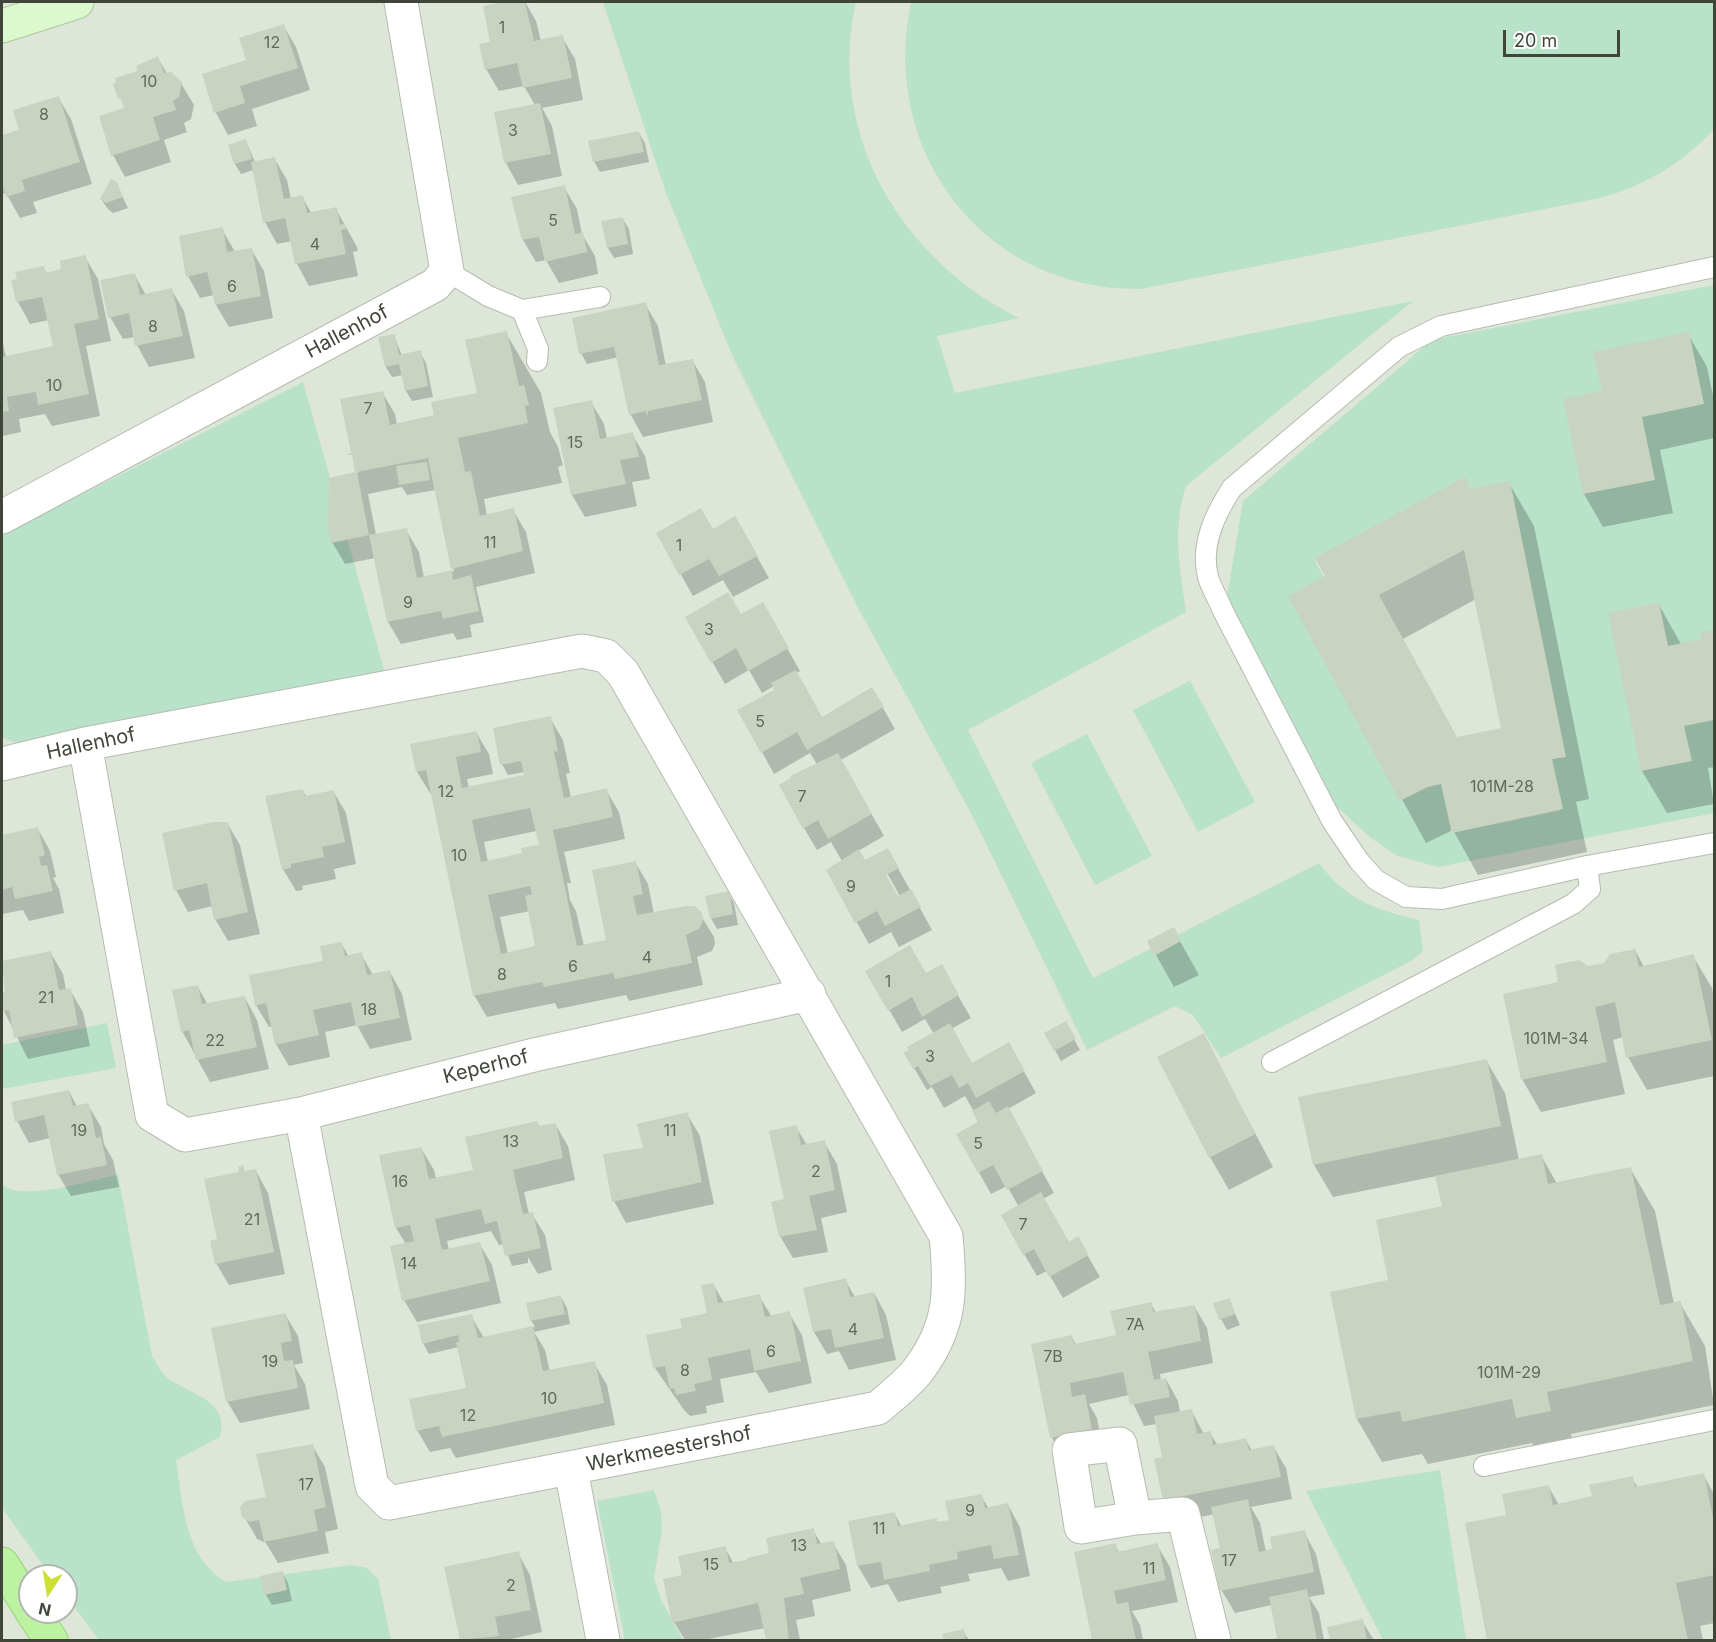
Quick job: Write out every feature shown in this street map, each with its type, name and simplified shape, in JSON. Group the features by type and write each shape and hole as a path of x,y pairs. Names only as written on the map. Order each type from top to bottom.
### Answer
{"main road":[{"path":"2,1564 18,1589"},
{"path":"40,1624 51,1641"}],"street":[{"path":"2,26 77,2"},
{"path":"401,2 447,271"},
{"name":"Hallenhof","path":"2,517 435,285 447,271"},
{"name":"Hallenhof","path":"2,764 85,744 582,651 606,656 624,673 809,994"},
{"name":"Keperhof","path":"85,744 152,1115 185,1135 301,1114 534,1055 809,994"},
{"name":"Werkmeestershof","path":"301,1114 372,1486 389,1503 878,1408 918,1370 943,1327 950,1284 946,1236 809,994"},
{"path":"571,1468 603,1641"},
{"path":"1135,1518 1183,1514 1214,1641"}],"lane":[{"path":"1714,267 1441,326 1399,347 1232,488 1215,515 1207,545 1208,576 1223,611 1332,821 1359,861 1376,880 1406,897 1442,899 1587,866 1714,843"},
{"path":"447,271 488,297 522,310 600,297"},
{"path":"522,310 538,349 537,360"},
{"path":"1272,1062 1573,904 1590,889 1587,866"},
{"path":"1484,1466 1714,1420"}],"shaded area":[{"path":"2,2 1714,2 1714,1640 2,1640"}],"green space":[{"path":"603,2 856,2 850,51 852,99 864,145 882,188 908,228 940,263 977,293 1019,318 937,336 955,393 1413,301 1186,486 1179,517 1178,549 1186,612 968,730 1093,978 1319,863 1340,886 1363,902 1419,920 1423,951 1411,961 1221,1058 1193,1015 1175,1006 1087,1050 971,813 857,606 733,357 666,193"},
{"path":"911,2 1714,2 1714,129 1676,163 1662,172 1632,187 1600,198 1141,289 1085,283 1034,266 991,239 955,202 928,159 911,110 905,57"},
{"path":"1714,285 1714,813 1438,867 1398,856 1371,838 1337,807 1227,597 1243,501 1432,340","holes":["1463,478 1473,491 1563,757 1549,760 1559,811 1451,833 1441,782 1400,800 1324,577 1315,561"]},
{"path":"303,382 385,673 18,743 2,738 2,535"},
{"path":"1190,681 1255,802 1198,832 1133,710"},
{"path":"1087,734 1152,856 1095,885 1031,763"},
{"path":"107,1023 116,1068 2,1089 2,1045"},
{"path":"118,1175 152,1356 169,1379 207,1400 219,1415 222,1425 220,1437 176,1460 188,1529 201,1559 226,1582 352,1565 367,1568 378,1579 391,1640 99,1640 78,1612 78,1564 42,1564 2,1508 2,1185 12,1190 41,1191"},
{"path":"1440,1470 1466,1640 1383,1640 1306,1491"},
{"path":"654,1490 661,1512 662,1530 654,1578 661,1600 683,1640 625,1640 597,1501"}],"building":[{"path":"504,2 525,2 534,41 563,35 572,78 523,88 517,63 485,70 479,44 490,42 483,6"},
{"path":"284,24 298,68 240,86 245,103 214,113 202,74 246,60 239,38"},
{"path":"158,56 164,73 171,72 182,82 179,97 173,101 176,110 153,117 160,140 111,156 99,116 124,108 113,84 116,83 115,78 138,71 136,66"},
{"path":"59,96 80,162 22,180 25,191 6,197 2,183 2,135 19,130 13,110"},
{"path":"540,103 551,154 504,163 494,112"},
{"path":"639,131 644,152 593,162 588,141"},
{"path":"246,139 252,159 234,164 228,145"},
{"path":"275,157 284,199 303,195 307,213 337,207 340,225 345,223 346,229 341,230 346,254 295,264 285,218 263,223 251,162"},
{"path":"111,179 117,182 123,197 106,203 100,199"},
{"path":"565,185 575,234 583,232 587,252 545,262 539,237 522,240 511,197"},
{"path":"623,217 628,244 607,248 601,221"},
{"path":"223,227 227,252 252,248 261,296 215,305 207,272 186,277 179,236"},
{"path":"86,255 99,319 74,324 89,394 38,405 36,392 7,397 9,411 2,412 2,357 53,346 42,297 16,302 11,280 17,279 15,272 44,266 45,273 61,269 60,261"},
{"path":"135,273 140,295 172,288 183,336 135,346 129,313 108,318 100,280"},
{"path":"646,302 659,365 693,359 702,400 648,411 647,418 646,411 629,415 614,347 579,354 572,318"},
{"path":"507,331 519,386 524,385 529,405 525,406 528,423 458,438 465,472 471,471 480,516 514,508 523,551 451,569 428,458 357,472 369,535 331,543 328,529 329,478 355,472 352,455 346,455 351,453 340,399 383,391 390,425 434,415 431,402 477,393 465,340"},
{"path":"1689,332 1704,404 1642,417 1655,480 1583,494 1563,399 1602,391 1593,352"},
{"path":"395,334 399,355 421,350 428,386 405,391 399,364 385,367 378,337"},
{"path":"592,400 600,439 633,432 639,457 620,460 626,484 571,495 553,408"},
{"path":"427,462 430,480 399,485 396,466"},
{"path":"1465,477 1471,489 1510,481 1566,757 1552,759 1563,809 1452,833 1441,784 1427,787 1400,801 1288,596 1325,576 1315,558","holes":["1464,550 1501,728 1457,737 1379,595"]},
{"path":"701,508 713,529 735,516 758,556 719,576 709,559 679,575 656,533"},
{"path":"407,528 417,578 452,570 453,580 471,575 479,611 443,619 441,611 387,622 369,535"},
{"path":"728,592 741,614 763,602 789,648 748,671 736,648 711,663 685,617"},
{"path":"1659,603 1668,646 1702,639 1701,632 1714,630 1714,720 1684,726 1692,761 1641,771 1608,613"},
{"path":"796,670 822,717 872,687 884,707 807,750 797,732 761,753 737,710 774,690 771,683"},
{"path":"551,716 558,751 554,752 564,798 607,788 613,817 553,830 577,946 606,940 592,870 636,861 643,894 633,896 637,915 686,906 695,906 702,913 703,921 699,929 686,935 692,963 615,979 613,973 544,987 542,982 473,996 426,770 416,772 410,744 477,731 481,752 456,757 462,788 524,775 521,761 500,765 493,728","holes":["530,808 539,845 521,848 522,853 481,862 472,820","530,886 532,894 525,896 535,946 501,954 488,895"]},
{"path":"838,753 872,814 828,839 818,820 803,829 779,785 791,778 790,776"},
{"path":"303,789 305,796 334,790 345,842 322,847 324,857 291,864 291,868 282,870 265,796"},
{"path":"213,822 228,822 248,912 214,920 207,883 174,891 162,833"},
{"path":"38,827 45,855 39,857 41,866 47,865 53,891 15,899 12,887 2,890 2,835"},
{"path":"888,848 899,868 886,875 898,896 911,889 921,907 885,926 877,911 855,923 826,870 859,849 865,860"},
{"path":"729,891 733,914 710,919 705,896"},
{"path":"1174,927 1181,941 1154,956 1147,941"},
{"path":"342,942 345,956 362,952 367,975 390,970 400,1018 356,1027 351,1002 313,1010 319,1035 275,1045 266,1003 255,1006 249,975 323,961 320,946"},
{"path":"910,945 926,973 942,964 959,995 922,1017 912,997 888,1011 865,971"},
{"path":"1635,949 1639,967 1694,954 1712,1040 1626,1058 1615,1002 1595,1007 1607,1062 1521,1080 1503,994 1558,982 1555,965 1579,960 1588,966 1604,963 1610,954"},
{"path":"51,951 59,990 71,988 78,1025 14,1038 9,1010 3,1011 2,1005 2,992 5,992 2,961"},
{"path":"198,985 202,1004 245,996 257,1047 196,1060 189,1030 181,1032 172,990"},
{"path":"1066,1021 1076,1039 1054,1051 1044,1033"},
{"path":"950,1023 972,1063 1009,1042 1025,1071 976,1098 968,1083 959,1088 952,1075 930,1086 918,1066 913,1069 903,1052 909,1050 907,1047"},
{"path":"1204,1033 1255,1134 1209,1158 1157,1057"},
{"path":"1487,1059 1501,1126 1313,1165 1298,1097"},
{"path":"69,1090 73,1106 89,1103 96,1138 101,1137 107,1165 57,1175 44,1115 15,1122 11,1102"},
{"path":"989,1101 996,1113 1008,1106 1043,1171 1007,1190 993,1165 978,1173 956,1134 978,1122 972,1111"},
{"path":"688,1112 702,1182 612,1202 603,1154 643,1148 637,1124"},
{"path":"537,1121 538,1126 556,1123 563,1158 513,1170 523,1214 533,1212 541,1248 505,1256 497,1221 485,1224 481,1209 435,1219 442,1250 480,1242 490,1281 402,1301 390,1246 414,1241 410,1225 395,1228 379,1155 422,1147 429,1179 473,1170 465,1137"},
{"path":"797,1125 801,1145 825,1140 835,1190 809,1196 817,1230 779,1237 771,1202 784,1199 769,1131"},
{"path":"1542,1154 1548,1184 1631,1167 1660,1305 1681,1301 1693,1361 1547,1392 1551,1411 1516,1418 1512,1399 1402,1422 1400,1411 1356,1419 1330,1292 1388,1280 1376,1220 1442,1206 1435,1176"},
{"path":"243,1165 245,1171 256,1169 274,1252 215,1264 210,1241 217,1239 204,1179 239,1172 238,1167"},
{"path":"1041,1192 1069,1242 1078,1236 1089,1255 1049,1277 1034,1249 1023,1255 1001,1215"},
{"path":"846,1278 850,1297 874,1292 884,1338 835,1348 831,1329 813,1332 803,1288"},
{"path":"714,1283 718,1303 760,1294 765,1317 790,1311 801,1361 754,1371 750,1349 708,1358 712,1380 694,1384 696,1391 676,1395 674,1388 670,1389 665,1366 653,1368 646,1335 682,1328 680,1319 707,1313 701,1285"},
{"path":"561,1295 565,1314 530,1321 526,1303"},
{"path":"1230,1298 1235,1314 1219,1320 1213,1303"},
{"path":"1152,1302 1153,1312 1195,1305 1201,1341 1148,1352 1154,1380 1166,1378 1170,1397 1130,1405 1123,1372 1070,1383 1072,1397 1085,1394 1092,1429 1050,1438 1031,1344 1072,1335 1074,1344 1116,1335 1110,1311"},
{"path":"286,1313 292,1341 281,1343 284,1361 293,1360 298,1388 226,1402 211,1328"},
{"path":"472,1314 478,1338 533,1326 543,1371 595,1361 604,1403 442,1437 439,1426 416,1431 409,1399 466,1388 456,1342 459,1342 458,1335 422,1344 418,1325"},
{"path":"1192,1409 1197,1434 1211,1431 1213,1445 1246,1438 1249,1450 1274,1445 1281,1477 1163,1500 1154,1459 1162,1457 1154,1416"},
{"path":"313,1444 326,1507 314,1510 318,1531 264,1542 259,1520 250,1522 242,1517 240,1507 245,1501 266,1497 256,1454"},
{"path":"1704,1473 1714,1522 1714,1575 1676,1583 1688,1640 1487,1640 1465,1523 1506,1515 1502,1494 1549,1485 1553,1505 1592,1496 1589,1485 1633,1476 1635,1487"},
{"path":"982,1494 985,1508 1008,1503 1019,1555 994,1559 991,1545 957,1552 958,1559 929,1565 930,1571 884,1580 881,1562 857,1566 848,1521 895,1512 898,1526 937,1518 937,1522 949,1520 945,1501"},
{"path":"1248,1499 1259,1552 1272,1549 1270,1537 1305,1530 1314,1572 1220,1591 1211,1550 1220,1548 1211,1507"},
{"path":"814,1528 817,1544 834,1541 840,1569 800,1578 804,1594 784,1598 789,1640 766,1640 758,1603 672,1623 663,1579 682,1575 678,1556 726,1546 729,1563 747,1560 747,1558 769,1553 766,1538"},
{"path":"1116,1543 1117,1552 1158,1543 1166,1580 1114,1591 1117,1604 1128,1602 1136,1640 1092,1640 1074,1552"},
{"path":"519,1551 531,1610 495,1617 499,1636 460,1640 444,1567"},
{"path":"283,1571 287,1590 264,1595 260,1576"},
{"path":"1307,1589 1317,1640 1270,1640 1277,1638 1269,1597"},
{"path":"1363,1619 1367,1640 1330,1640 1327,1627"},
{"path":"964,1629 966,1640 944,1640 942,1634"}]}
